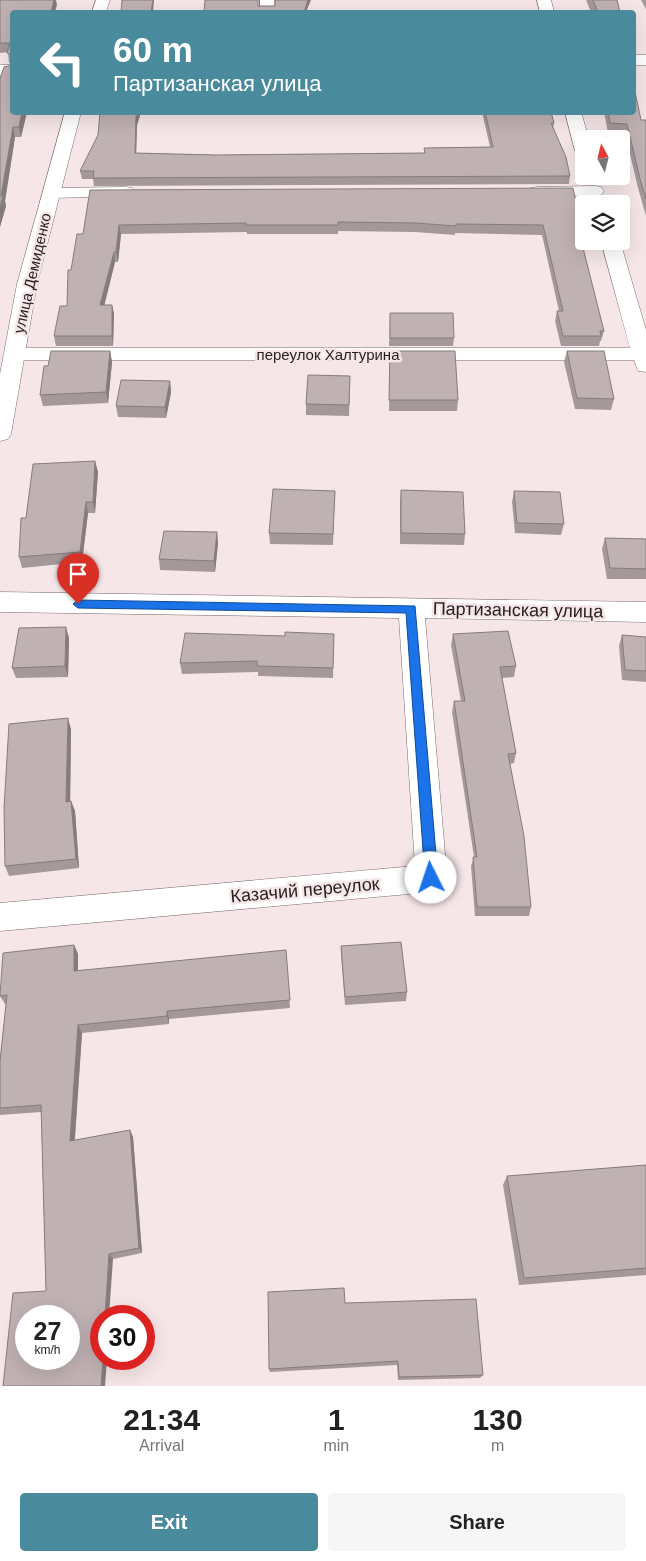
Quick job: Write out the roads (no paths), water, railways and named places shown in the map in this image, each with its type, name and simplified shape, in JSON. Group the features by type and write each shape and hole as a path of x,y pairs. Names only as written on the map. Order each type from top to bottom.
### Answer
{"street":[{"name":"улица Демиденко","path":"0,434 28,284 72,115"},
{"path":"573,115 578,130"},
{"path":"516,192 595,190"},
{"path":"52,192 141,192"},
{"path":"613,250 644,360"},
{"name":"переулок Халтурина","path":"14,354 644,360"},
{"name":"Партизанская улица","path":"0,602 646,612"},
{"name":"Казачий переулок","path":"0,918 431,878 411,609"}]}
